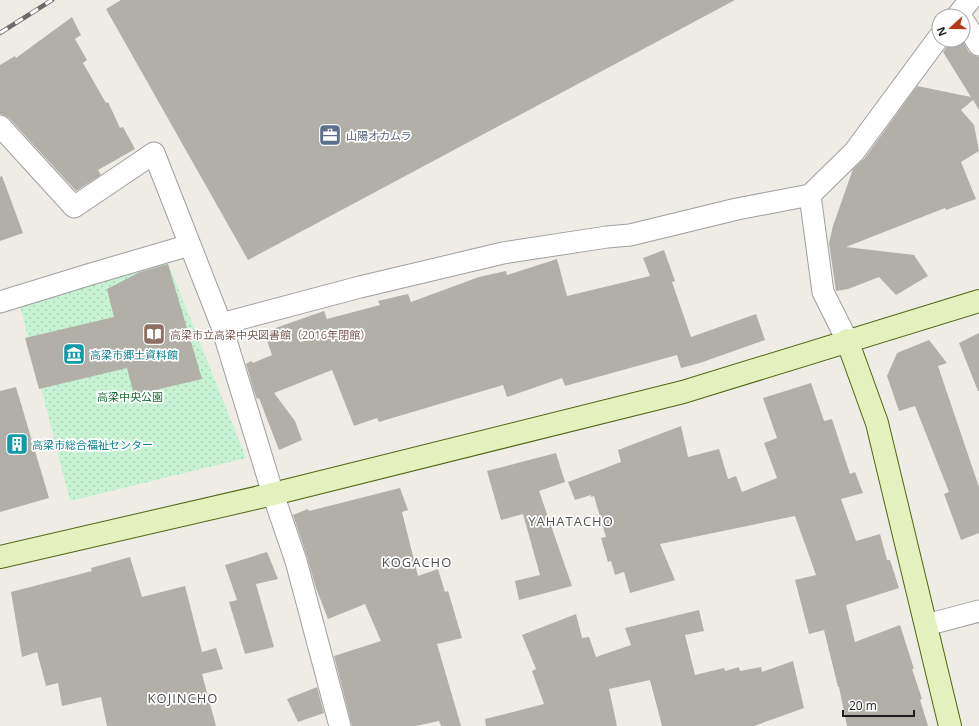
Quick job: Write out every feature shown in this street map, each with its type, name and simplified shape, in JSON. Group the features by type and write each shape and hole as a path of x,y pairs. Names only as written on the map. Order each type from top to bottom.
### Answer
{"street":[{"path":"971,29 979,44"},
{"path":"221,324 360,287 503,253 607,237 630,235 737,209 810,196 854,152 931,48"},
{"path":"0,126 74,207 154,152 221,324 273,494 296,560 340,726"},
{"path":"810,196 823,292 848,340 877,423 950,726"},
{"path":"0,302 190,245"},
{"path":"0,557 273,494 683,392 848,340 979,301"},
{"path":"926,625 979,612"}],"green space":[{"name":"高梁中央公園","path":"166,258 246,458 70,501 20,306"}],"building":[{"name":"山陽オカムラ","path":"121,0 735,0 248,260 106,9"},
{"path":"72,17 81,35 75,39 87,60 83,63 106,103 108,102 120,128 123,127 135,149 98,170 101,175 76,191 9,118 0,114 0,65 15,56 16,58"},
{"path":"946,48 967,48 973,55 979,57 979,110 973,100 961,110 974,125 979,151 961,162 976,199 946,210 945,208 846,247 914,255 928,276 896,295 879,277 848,289 836,291 829,243 833,226 853,169 864,159 917,86 971,97 943,52"},
{"path":"2,176 23,233 0,241 0,177"},
{"path":"664,250 675,281 672,282 691,337 756,314 765,340 700,363 681,368 677,355 565,386 562,378 507,397 503,385 379,422 377,418 354,426 332,370 274,393 295,421 302,440 279,450 259,398 257,399 246,364 251,361 253,363 272,355 264,332 324,311 327,319 380,305 378,301 408,294 411,302 479,277 506,271 507,275 557,259 567,296 650,276 643,258"},
{"name":"高梁市立高梁中央図書館（2016年閉館）","path":"168,264 202,379 134,395 127,368 39,389 25,338 114,317 107,289 140,272"},
{"path":"979,333 979,391 978,391 959,343"},
{"path":"929,340 947,363 938,366 979,487 979,533 961,540 944,494 949,492 915,406 899,411 887,376 897,353"},
{"path":"811,383 824,421 832,419 850,474 855,472 863,493 841,499 856,541 880,534 887,560 890,560 899,588 846,605 855,642 900,625 914,669 912,669 922,699 920,700 928,726 847,726 839,687 824,630 809,634 795,580 816,575 795,516 660,544 675,580 630,593 624,572 615,575 611,561 608,562 601,538 606,537 594,496 591,497 591,495 575,500 568,482 621,462 618,450 681,426 688,457 719,449 728,479 736,476 742,492 777,478 764,443 777,438 763,398"},
{"name":"高梁市総合福祉センター","path":"16,387 49,498 0,512 0,391"},
{"path":"556,453 565,482 539,491 572,586 519,600 515,581 540,575 523,514 501,520 487,471"},
{"path":"400,488 408,510 402,512 418,576 438,569 445,592 448,591 462,638 437,644 461,726 441,726 439,721 416,726 352,726 334,656 381,641 365,604 328,619 316,588 293,515 308,509 309,511"},
{"path":"267,552 278,579 256,584 274,647 245,654 229,602 237,600 225,565"},
{"path":"130,557 142,597 185,586 202,652 216,648 223,669 202,674 216,726 107,726 101,697 62,706 58,683 46,686 37,652 22,657 11,592 92,571 91,568"},
{"path":"699,610 704,631 685,635 695,675 724,668 725,671 739,667 740,671 761,667 762,672 793,661 804,708 754,726 662,726 650,680 609,689 617,726 486,726 485,719 544,704 532,671 536,669 522,635 576,614 582,638 589,637 596,657 631,645 625,628"},
{"path":"317,687 324,713 298,722 287,699"}],"railway":[{"path":"0,33 52,0"}],"place":[{"name":"山陽オカムラ","path":"330,135"},
{"name":"高梁市立高梁中央図書館（2016年閉館）","path":"154,334"},
{"name":"高梁市郷土資料館","path":"74,354"},
{"name":"高梁市総合福祉センター","path":"17,444"}],"district":[{"name":"YAHATACHO","path":"571,521"},
{"name":"KOGACHO","path":"417,562"},
{"name":"KOJINCHO","path":"183,698"}]}
